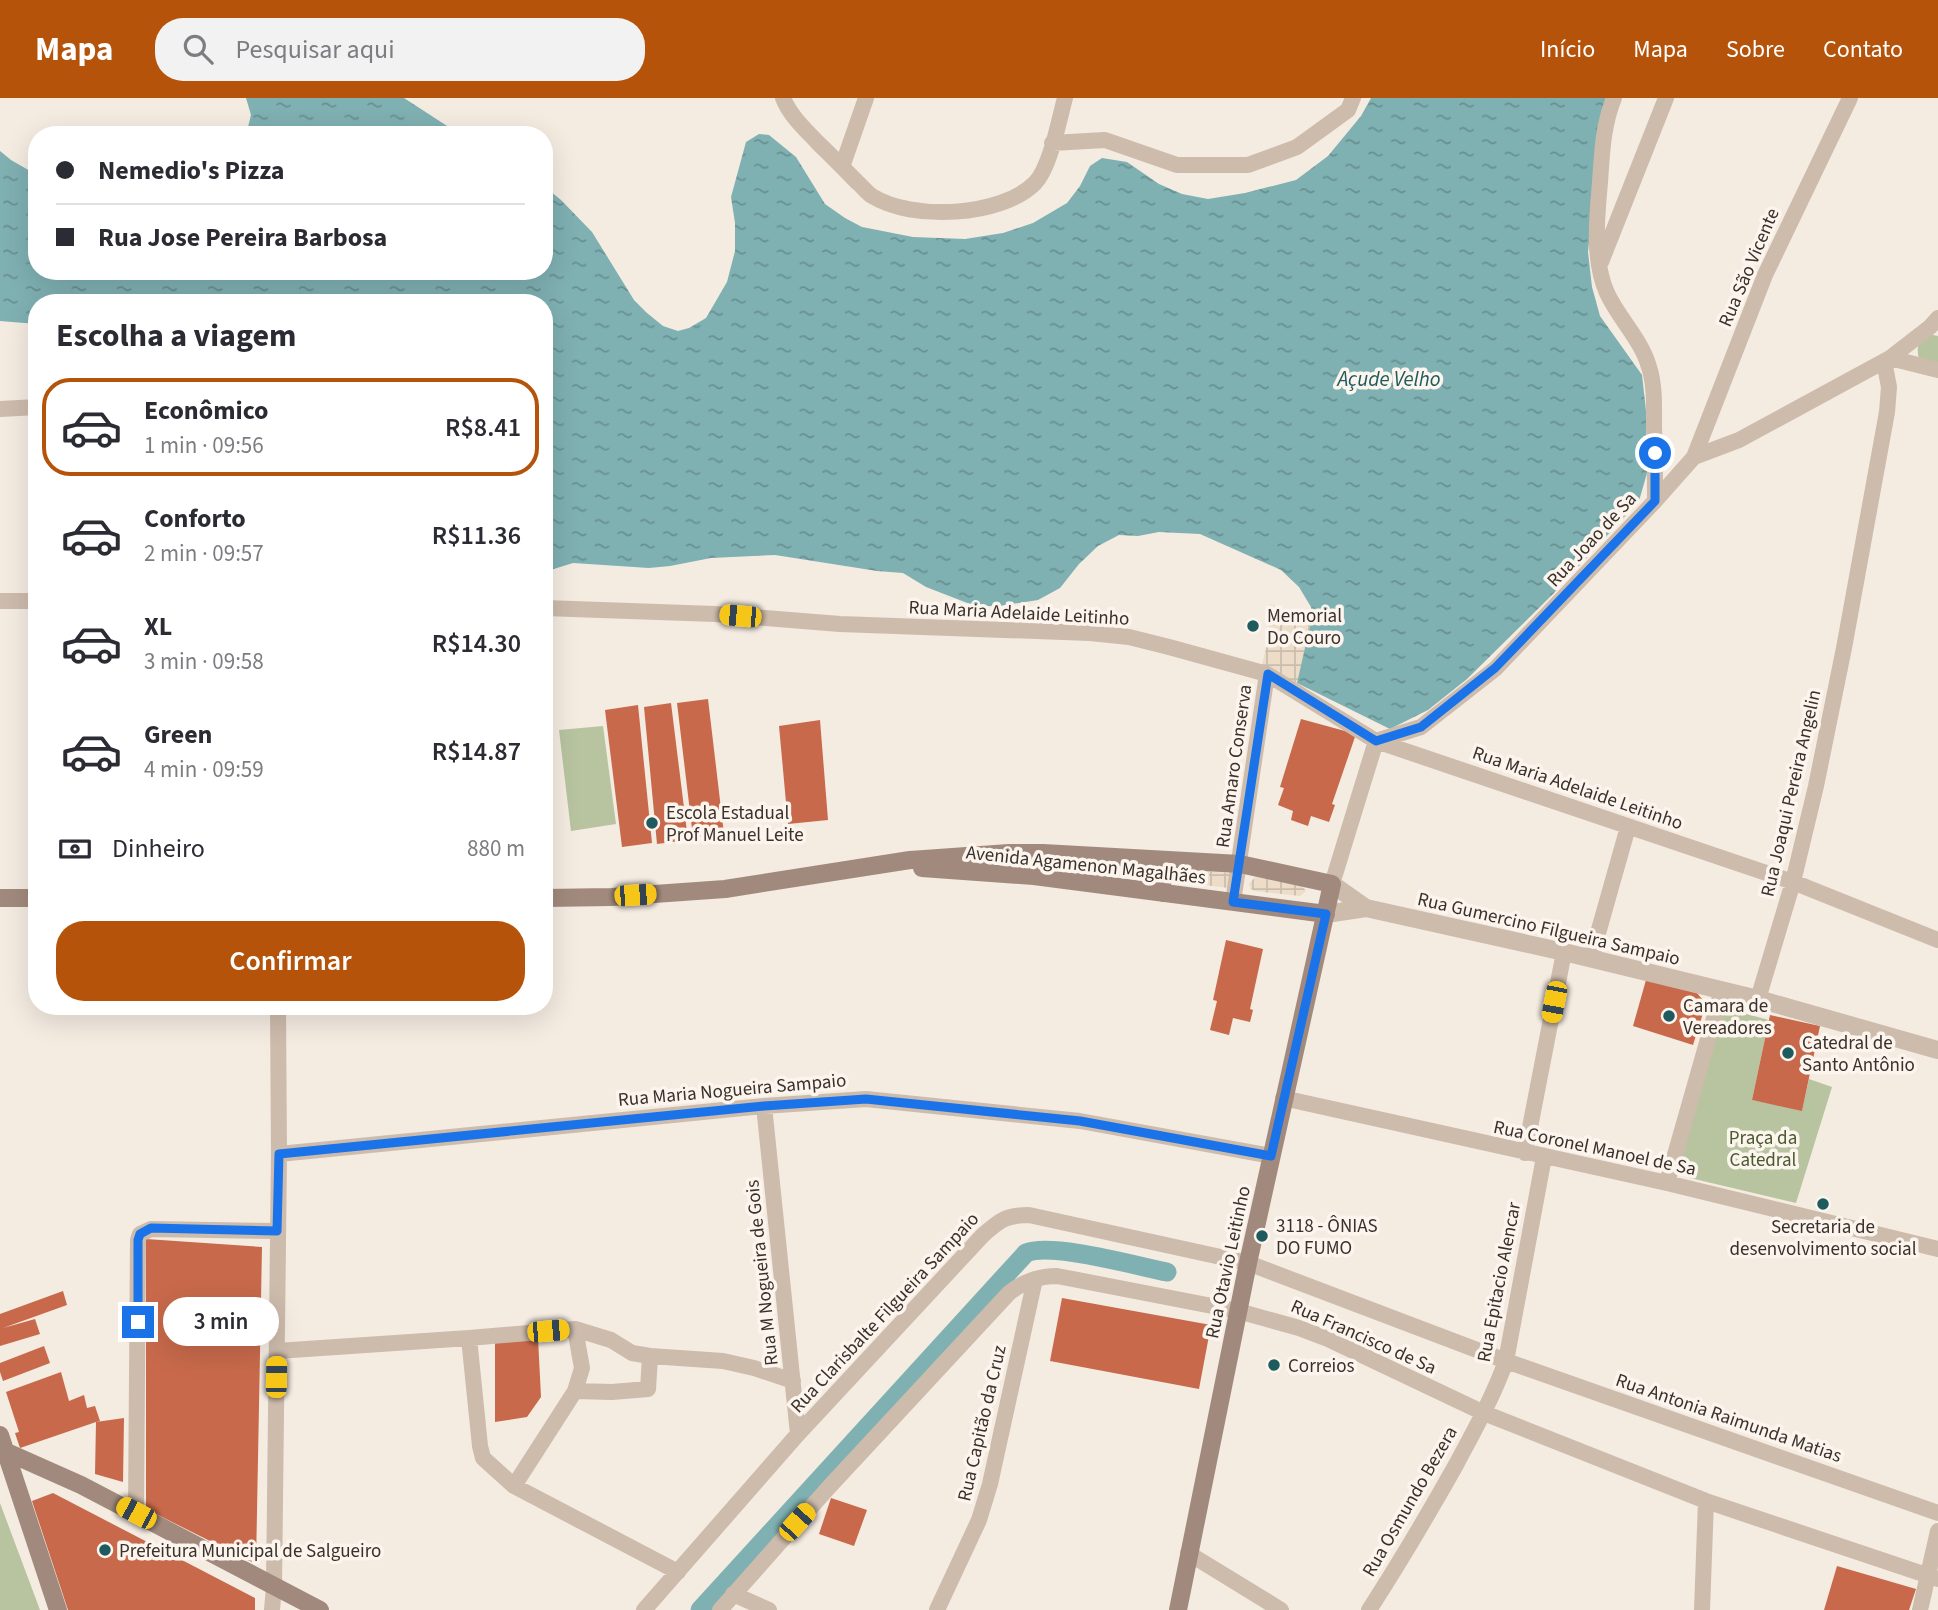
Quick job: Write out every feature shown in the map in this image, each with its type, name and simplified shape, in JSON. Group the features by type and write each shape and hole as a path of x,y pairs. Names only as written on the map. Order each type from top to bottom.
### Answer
{"main road":[{"name":"Avenida Agamenon Magalhães","path":"553,898 724,890 884,865 974,855 1043,853 1240,864 1332,884"},
{"path":"1080,882 1090,874 1085,855"},
{"path":"1162,893 1163,860"},
{"name":"Avenida Agamenon Magalhães","path":"884,865 1034,876 1326,914"},
{"name":"Rua Otavio Leitinho","path":"1178,1610 1283,1098 1332,884"},
{"path":"0,898 28,898"},
{"path":"2,1445 320,1610"},
{"path":"2,1445 58,1610"}],"street":[{"path":"783,98 787,109 871,196 890,204 923,211 964,211 997,204 1018,195 1035,183 1045,168 1065,98"},
{"path":"842,167 866,98"},
{"path":"1052,143 1105,140 1177,165 1248,165 1297,147 1348,110 1353,98"},
{"path":"1614,98 1603,143 1597,225 1599,266 1608,296 1642,348 1650,369 1654,405 1655,501"},
{"path":"1599,266 1666,98"},
{"name":"Rua São Vicente","path":"1694,457 1765,275 1850,98"},
{"name":"Rua Joao de Sa","path":"1376,741 1421,727 1495,668 1694,457 1740,440 1887,360 1935,324"},
{"path":"1887,360 1938,370"},
{"name":"Rua Joaqui Pereira Angelin","path":"1758,999 1793,882 1844,648 1885,425 1889,387 1887,360"},
{"path":"0,409 28,407"},
{"path":"0,601 28,601"},
{"name":"Rua Maria Adelaide Leitinho","path":"553,608 715,614 840,624 1090,633 1129,637 1169,646 1268,674 1376,741 1793,882 1938,940"},
{"name":"Rua Amaro Conserva","path":"1233,902 1268,674"},
{"path":"1332,884 1376,741"},
{"path":"1591,958 1628,827"},
{"name":"Rua Gumercino Filgueira Sampaio","path":"1332,884 1366,908"},
{"name":"Rua Gumercino Filgueira Sampaio","path":"1326,914 1366,908 1564,951 1722,990"},
{"path":"1525,1153 1564,951"},
{"path":"1667,1183 1722,990 1938,1050"},
{"path":"272,1610 277,1351 278,1015"},
{"name":"Rua Coronel Manoel de Sa","path":"1283,1098 1667,1183 1938,1249"},
{"name":"Rua Maria Nogueira Sampaio","path":"279,1154 764,1106 866,1099 1080,1121 1271,1156"},
{"name":"Rua M Nogueira de Gois","path":"764,1106 798,1434"},
{"name":"Rua Epitacio Alencar","path":"1484,1413 1506,1361 1544,1157"},
{"name":"Rua Clarisbalte Filgueira Sampaio","path":"644,1610 798,1434 983,1235 999,1220 1013,1215 1029,1214 1248,1263 1506,1361"},
{"path":"136,1513 140,1234 151,1228 277,1231"},
{"name":"Rua Francisco de Sa","path":"720,1610 838,1476 1009,1293 1019,1285 1044,1276 1058,1276 1277,1321 1328,1339 1484,1413 1706,1501 1932,1578"},
{"name":"Rua Capitão da Cruz","path":"937,1610 979,1520 990,1484 1035,1279"},
{"path":"277,1351 575,1329 611,1340 632,1353 723,1362 754,1368 793,1381"},
{"path":"513,1486 575,1391 582,1368 575,1329"},
{"path":"469,1338 483,1458 513,1486 678,1572"},
{"path":"575,1391 648,1389 650,1356"},
{"name":"Rua Antonia Raimunda Matias","path":"1506,1361 1938,1513"},
{"name":"Rua Osmundo Bezera","path":"1369,1610 1418,1534 1484,1413"},
{"path":"1702,1610 1706,1501"},
{"path":"1920,1610 1932,1578 1938,1531"},
{"path":"1188,1553 1281,1610"},
{"path":"733,1594 769,1610"}],"green space":[{"path":"1928,334 1938,336 1938,363 1919,359 1919,345"},
{"path":"603,726 616,824 571,831 559,730"},
{"name":"Praça da Catedral","path":"1720,1007 1769,1020 1752,1100 1802,1110 1809,1079 1832,1087 1796,1203 1686,1177 1680,1163"},
{"path":"0,1503 40,1610 0,1610"}],"shaded area":[{"path":"1270,604 1311,621 1297,683 1262,665 1268,640"},
{"path":"1068,860 1069,868 1066,871 925,863"},
{"path":"1096,863 1153,866 1156,869 1155,878 1097,873 1094,870"},
{"path":"1180,869 1229,873 1229,888 1178,882 1172,874"},
{"path":"1255,877 1296,884 1306,891 1300,896 1255,891 1249,884"}],"water":[{"path":"246,98 404,98 447,126 248,126 251,115"},
{"name":"Açude Velho","path":"1371,98 1606,98 1599,134 1588,252 1592,287 1600,316 1642,375 1646,411 1647,473 1639,501 1554,593 1467,679 1428,710 1390,729 1297,683 1311,621 1311,607 1299,587 1281,570 1200,534 1159,532 1138,536 1119,535 1098,546 1060,588 1038,600 999,606 970,604 926,587 903,573 775,555 711,558 649,568 573,563 553,569 553,294 28,294 28,323 0,321 0,151 28,170 28,280 553,280 553,193 592,232 634,300 663,326 678,331 706,318 727,282 735,251 731,197 746,142 759,134 769,135 796,157 825,204 862,227 913,237 965,239 1003,233 1033,223 1067,203 1090,166 1102,158 1127,162 1159,184 1182,194 1208,199 1296,180 1328,156 1361,116"}],"building":[{"path":"708,699 724,834 693,837 677,703"},
{"path":"671,703 688,840 657,844 644,707"},
{"path":"638,705 652,843 622,847 605,710"},
{"path":"1301,719 1356,734 1332,804 1335,805 1329,822 1311,816 1308,826 1291,820 1293,811 1278,805 1284,788 1280,787"},
{"path":"820,720 828,820 788,824 779,726"},
{"path":"1226,940 1263,949 1250,1009 1253,1010 1250,1022 1233,1018 1229,1035 1210,1030 1217,1001 1213,1000"},
{"name":"Camara de Vereadores","path":"1646,980 1697,993 1702,999 1705,1007 1693,1045 1633,1026"},
{"name":"Catedral de Santo Antônio","path":"1770,1015 1820,1026 1802,1111 1752,1100"},
{"path":"146,1239 262,1247 256,1564 146,1509"},
{"path":"63,1291 67,1305 3,1328 35,1319 40,1334 0,1346 0,1314"},
{"path":"1062,1298 1211,1325 1199,1389 1050,1361"},
{"path":"538,1338 541,1397 527,1417 495,1422 495,1343"},
{"path":"44,1346 50,1363 3,1381 0,1363"},
{"path":"61,1372 69,1401 84,1395 87,1408 95,1406 100,1421 20,1448 15,1433 19,1432 6,1392"},
{"path":"124,1418 123,1482 95,1474 96,1422"},
{"name":"Prefeitura Municipal de Salgueiro","path":"53,1493 255,1598 255,1610 68,1610 32,1501"},
{"path":"831,1498 867,1510 854,1546 819,1534"},
{"path":"1837,1566 1916,1589 1909,1610 1824,1610"}],"waterway":[{"path":"700,1610 1026,1253 1054,1250 1167,1272"}],"place":[{"name":"Memorial Do Couro","path":"1253,626"},
{"name":"Escola Estadual Prof Manuel Leite","path":"652,823"},
{"name":"Camara de Vereadores","path":"1669,1016"},
{"name":"Catedral de Santo Antônio","path":"1788,1053"},
{"name":"Secretaria de desenvolvimento social","path":"1823,1204"},
{"name":"3118 - ÔNIAS DO FUMO","path":"1262,1236"},
{"name":"Correios","path":"1274,1365"},
{"name":"Prefeitura Municipal de Salgueiro","path":"105,1550"}],"route":[{"path":"138,1322 140,1234 151,1228 277,1231 279,1154 764,1106 866,1099 1080,1121 1271,1156 1326,914 1233,902 1268,674 1376,741 1421,727 1465,694 1523,641 1655,501 1655,453"}]}
